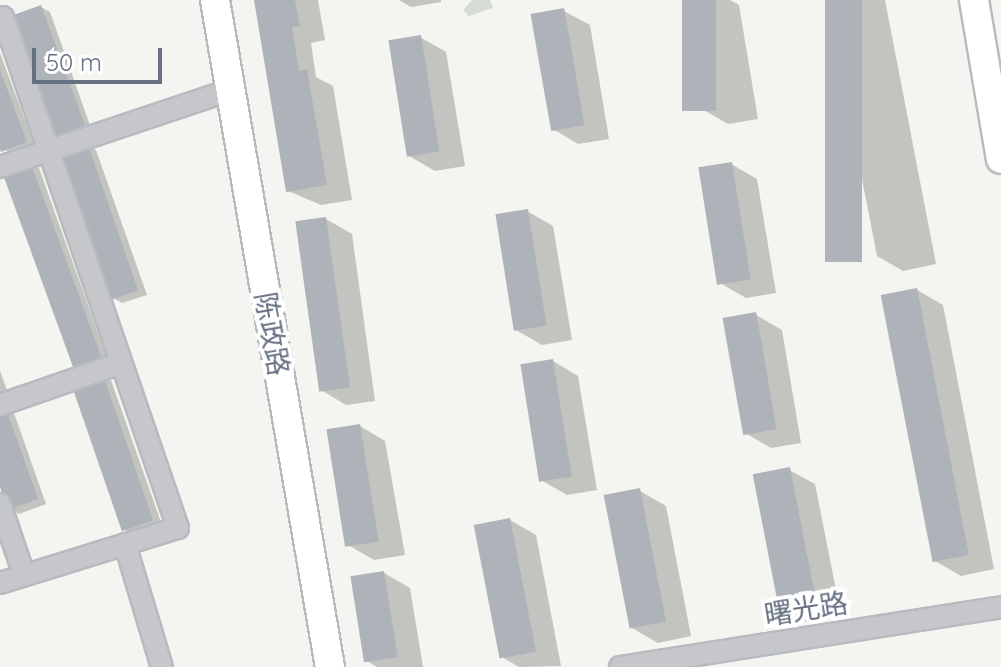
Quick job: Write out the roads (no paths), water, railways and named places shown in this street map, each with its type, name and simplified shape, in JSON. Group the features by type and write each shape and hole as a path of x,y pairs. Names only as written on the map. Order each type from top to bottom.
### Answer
{"street":[{"name":"陈政路","path":"215,0 330,667"},
{"path":"974,0 1001,159"},
{"path":"0,583 178,528 3,17"},
{"path":"0,167 230,90"},
{"path":"0,405 121,363"},
{"path":"0,504 24,575"},
{"path":"125,544 162,667"},
{"name":"曙光路","path":"620,667 1001,607"}]}
